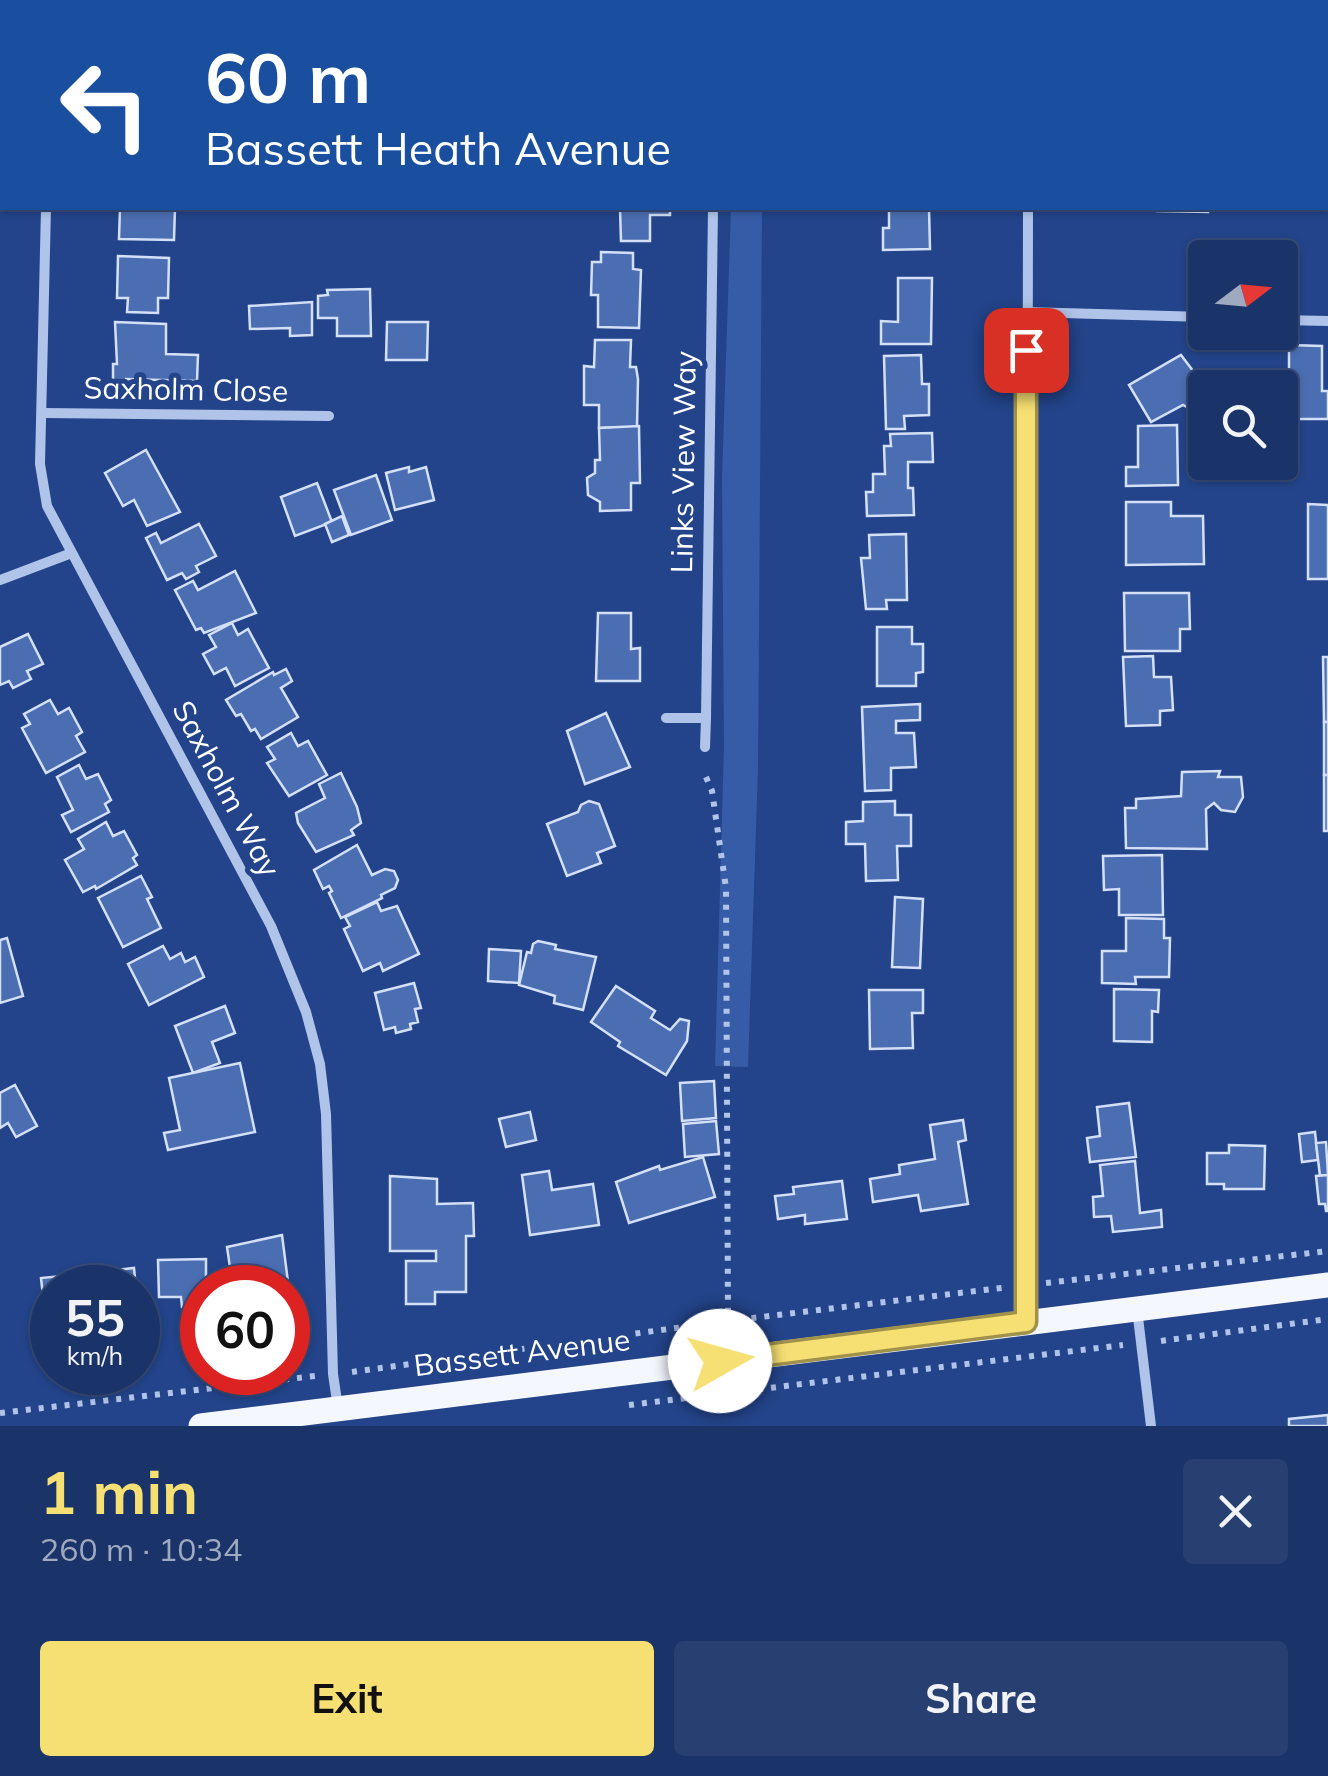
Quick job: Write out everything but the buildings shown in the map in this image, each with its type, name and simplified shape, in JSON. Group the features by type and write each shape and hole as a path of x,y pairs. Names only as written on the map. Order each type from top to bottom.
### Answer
{"main road":[{"name":"Bassett Avenue","path":"201,1426 1328,1285"}],"street":[{"name":"Saxholm Way","path":"46,210 40,464 47,506 270,926 306,1012 320,1064 326,1114 338,1408"},
{"name":"Links View Way","path":"705,747 713,210"},
{"path":"1026,1322 1028,210"},
{"path":"1026,312 1188,317"},
{"path":"1298,321 1328,322"},
{"name":"Saxholm Close","path":"43,413 329,416"},
{"path":"0,580 70,554"},
{"path":"666,718 706,718"},
{"path":"1137,1308 1151,1426"}],"path":[{"path":"706,776 712,791 726,888 728,1321"},
{"path":"1061,1281 1328,1251"},
{"path":"358,1372 990,1290"},
{"path":"1166,1340 1328,1319"},
{"path":"624,1405 1117,1346"},
{"path":"0,1413 180,1392"}],"shaded area":[{"path":"731,210 762,210 758,768 748,1067 715,1066 724,746 722,478"}],"route":[{"path":"720,1361 1026,1322 1026,350"}]}
